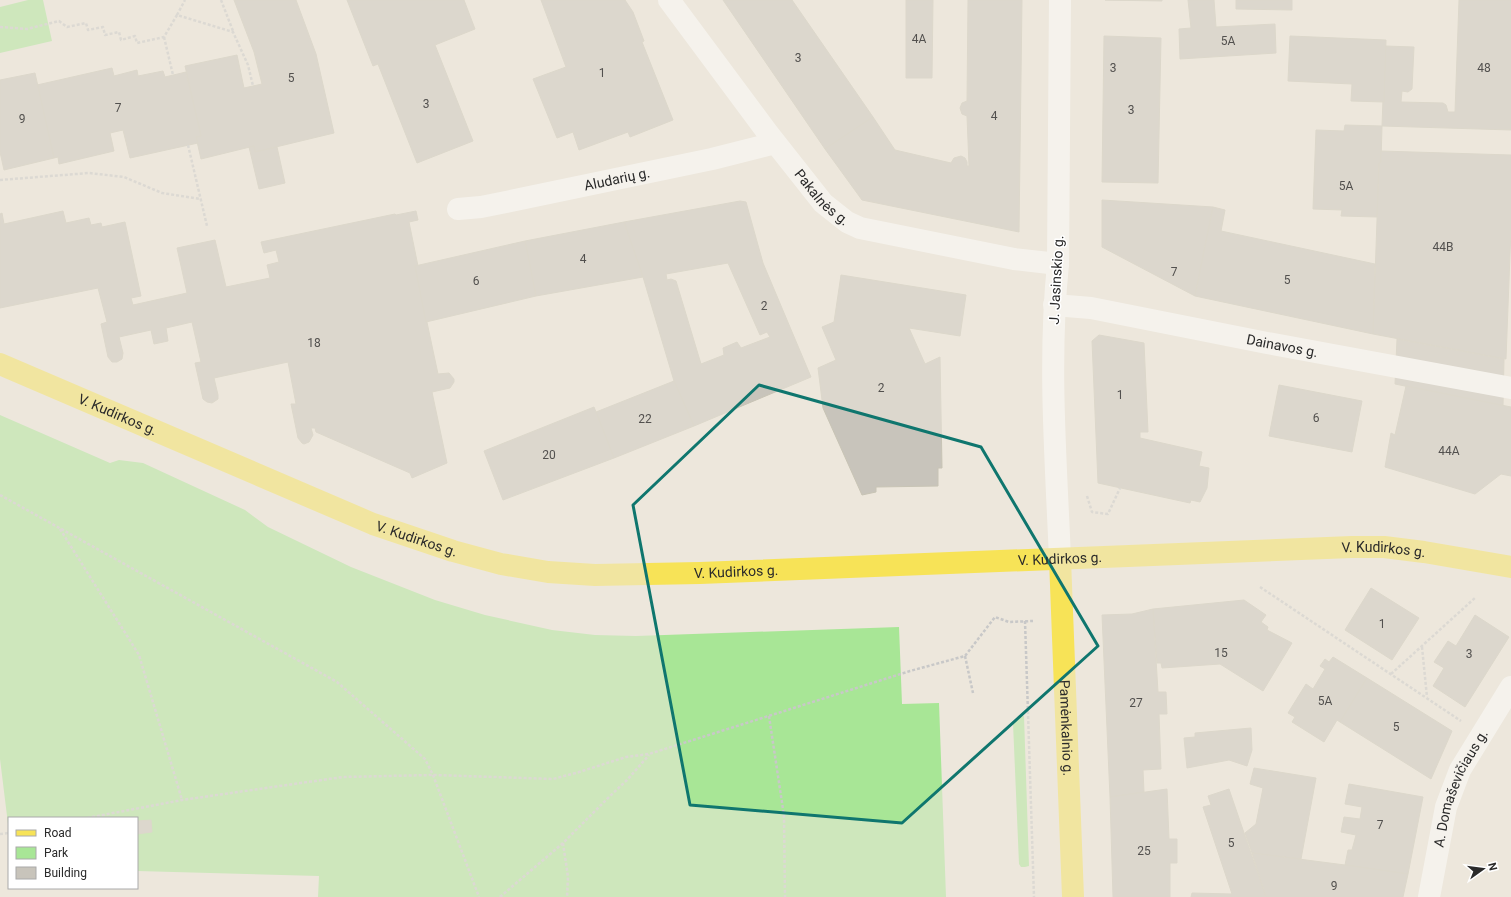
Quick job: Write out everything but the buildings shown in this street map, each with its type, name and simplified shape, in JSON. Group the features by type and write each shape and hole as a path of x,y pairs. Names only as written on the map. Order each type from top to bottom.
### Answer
{"main road":[{"name":"V. Kudirkos g.","path":"0,364 373,524 452,551 501,564 548,572 595,575 700,573 1352,547 1384,547 1424,552 1511,567"},
{"name":"Pamėnkalnio g.","path":"1060,559 1073,897"}],"street":[{"name":"Pakalnės g.","path":"669,0 775,144 823,204 847,222 860,228 1014,259 1058,264"},
{"name":"J. Jasinskio g.","path":"1060,0 1058,264 1054,305 1053,365 1060,559"},
{"name":"Aludarių g.","path":"458,208 481,207 506,202 712,159 775,144"},
{"name":"Dainavos g.","path":"1054,305 1091,308 1267,343 1511,388"},
{"name":"A. Domaševičiaus g.","path":"1429,897 1446,807 1460,770 1511,687"}],"path":[{"path":"173,75 164,37 185,0"},
{"path":"221,0 248,65 253,86"},
{"path":"177,15 233,32"},
{"path":"0,27 26,29 59,21 67,27 86,23 88,30 102,28 105,35 119,32 121,40 135,36 137,43 164,37"},
{"path":"188,145 207,226"},
{"path":"0,180 89,173 124,177 162,193 201,199"},
{"path":"1087,496 1092,512 1108,514 1120,488"},
{"path":"0,496 338,682 424,759 433,775 479,897"},
{"path":"59,528 139,656 182,800"},
{"path":"1260,587 1427,697 1481,735"},
{"path":"1391,674 1476,597"},
{"path":"93,817 182,800 343,777 433,775 553,779 576,774 626,757 649,754 910,671 965,656 995,617 1010,622 1033,621"},
{"path":"1025,621 1034,897"},
{"path":"1422,646 1427,697"},
{"path":"965,656 973,693"},
{"path":"769,716 784,816 786,897"},
{"path":"500,897 563,843 609,796 627,780 649,754"},
{"path":"563,843 568,877 567,897"}],"highlighted area":[{"path":"759,385 981,447 1098,646 902,823 690,805 633,505"}],"green space":[{"path":"28,0 43,0 52,41 0,53 0,7"},
{"path":"0,415 110,463 119,460 143,463 245,510 268,527 351,567 435,600 485,615 552,630 595,635 636,636 899,627 902,704 939,703 946,897 318,897 319,876 138,871 138,817 8,817 8,824 0,759"},
{"path":"1024,716 1029,866 1021,867 1019,864 1013,723 1018,717"}]}
